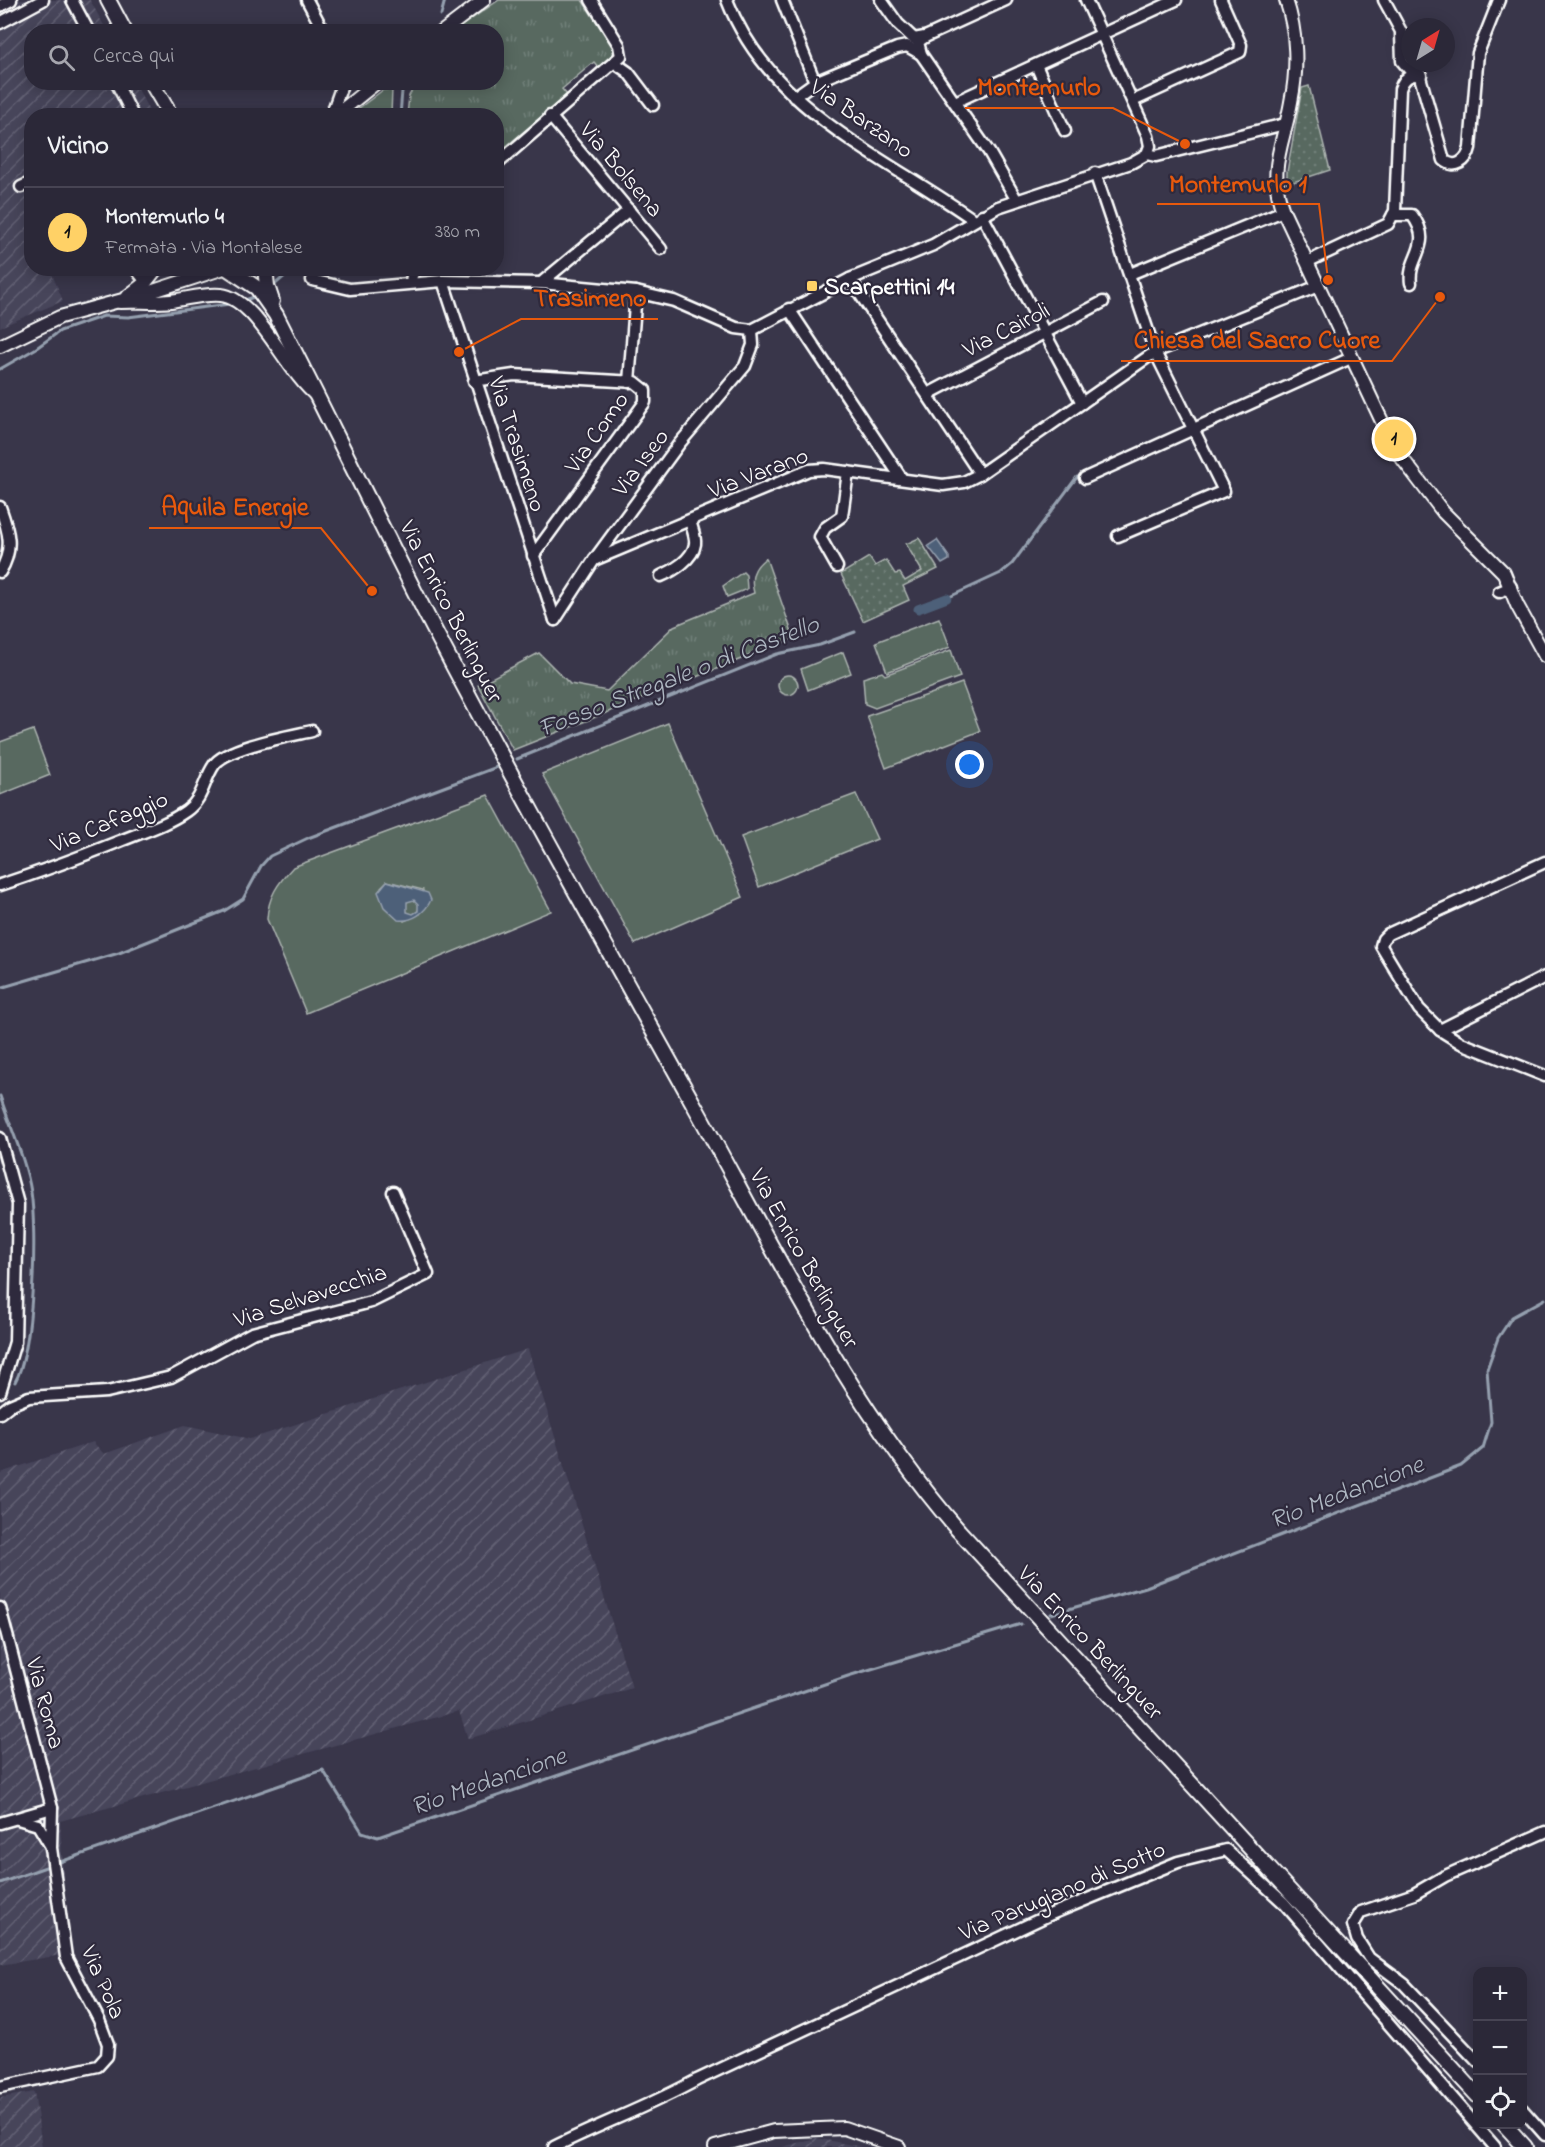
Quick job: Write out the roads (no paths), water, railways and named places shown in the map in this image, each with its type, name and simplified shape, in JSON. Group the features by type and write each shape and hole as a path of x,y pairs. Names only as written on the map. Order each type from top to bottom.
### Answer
{"main road":[{"path":"108,0 121,24"},
{"path":"155,90 165,108"},
{"name":"Via Enrico Berlinguer","path":"238,276 257,288 276,315 420,601 522,794 827,1345 877,1425 934,1503 1473,2091"},
{"name":"Via Enrico Berlinguer","path":"266,276 276,315"},
{"path":"1509,2129 1525,2147"}],"street":[{"path":"0,6 11,0"},
{"path":"0,23 43,0"},
{"path":"72,0 85,24"},
{"path":"307,0 320,24"},
{"path":"452,24 484,0"},
{"path":"504,158 621,56 621,48 591,0"},
{"name":"Via Barzano","path":"727,0 734,17 767,67 794,97 832,129 978,218"},
{"path":"782,0 815,82"},
{"path":"881,0 898,24 914,39 925,37"},
{"path":"1006,0 918,42 921,54 989,152 1016,200"},
{"path":"312,280 350,289 443,281 541,283 636,292 674,301 735,328 752,330 850,279 933,245 978,218 1016,200 1131,163 1147,154 1150,146 1148,136 1086,0"},
{"path":"955,102 1176,0"},
{"path":"1133,101 1240,52 1241,45 1221,0"},
{"path":"1286,0 1295,42 1296,74 1275,163 1276,192 1282,211 1395,449 1443,512 1500,567 1524,619 1545,656"},
{"path":"1384,0 1401,34"},
{"path":"1417,72 1444,160 1453,165 1458,164 1466,157 1470,148 1478,53 1499,0"},
{"path":"897,48 903,43 898,24"},
{"path":"794,97 815,82 897,48 907,46 921,54"},
{"path":"615,63 628,72 653,105"},
{"path":"1036,65 1065,131"},
{"path":"1414,72 1417,75"},
{"path":"1307,262 1388,224 1394,214 1400,89 1404,79 1417,75"},
{"path":"120,90 129,108"},
{"path":"335,108 341,90"},
{"path":"343,108 367,90"},
{"name":"Via Bolsena","path":"550,116 661,249"},
{"path":"1147,154 1156,156 1286,124"},
{"path":"1095,173 1155,352 1224,491 1118,536"},
{"path":"541,283 629,210"},
{"path":"1130,274 1282,211"},
{"path":"1394,214 1412,214 1419,224 1421,250 1412,269 1410,284"},
{"path":"978,218 1046,333 1082,403"},
{"path":"141,276 146,282"},
{"path":"120,302 151,276"},
{"path":"0,346 60,317 120,302 199,276"},
{"path":"411,283 412,276"},
{"path":"850,279 980,474"},
{"name":"Via Trasimeno","path":"443,281 474,381 555,620"},
{"name":"Via Varano","path":"594,560 810,470 848,472 951,485 964,482 980,474 1155,352 1318,286"},
{"name":"Via Como","path":"533,556 645,402 646,394 643,386 629,382 636,292"},
{"path":"120,302 168,301 215,295 236,299 252,313 296,376 318,397"},
{"name":"Via Cairoli","path":"928,394 1103,302"},
{"path":"789,309 902,479"},
{"name":"Via Iseo","path":"555,620 594,560 679,444 745,366 753,345 752,330"},
{"path":"1085,478 1351,358"},
{"path":"474,381 514,375 629,382"},
{"path":"837,567 820,537 825,528 842,516 848,472"},
{"path":"0,507 10,544 9,557 0,572"},
{"path":"661,576 676,569 693,549 695,542 690,521"},
{"path":"1499,592 1511,587"},
{"name":"Via Cafaggio","path":"0,885 90,854 162,824 188,810 204,791 213,766 222,757 285,736 312,731"},
{"path":"1545,862 1388,934 1383,939 1384,953 1419,1009 1440,1030 1461,1043 1545,1076"},
{"path":"1440,1030 1545,977"},
{"path":"0,1138 18,1204 15,1342 0,1392"},
{"name":"Via Selvavecchia","path":"0,1413 10,1405 29,1397 107,1392 171,1377 252,1333 371,1302 428,1274 393,1192"},
{"name":"Via Roma","path":"0,1608 52,1808"},
{"path":"0,1823 52,1808"},
{"name":"Via Pola","path":"0,2087 85,2070 98,2066 107,2056 108,2044 99,2020 66,1957 52,1853 52,1808"},
{"name":"Via Pola","path":"15,1818 38,1825 52,1853"},
{"path":"1473,2057 1404,1984 1369,1958 1357,1939 1353,1924 1361,1912 1414,1894 1445,1876 1545,1832"},
{"name":"Via Parugiano di Sotto","path":"554,2147 612,2118 645,2108 697,2080 1049,1916 1178,1862 1226,1850 1284,1903 1495,2147"},
{"path":"1527,2115 1545,2135"},
{"path":"715,2147 774,2131 844,2128 899,2147"}],"water":[{"path":"937,540 949,557 949,560 942,564 928,546"},
{"path":"387,881 428,893 431,900 418,916 408,920 398,920 384,907 378,892","holes":["414,900 418,904 418,911 413,914 407,912 407,902"]}],"waterway":[{"path":"441,15 445,0"},
{"path":"401,108 403,90"},
{"path":"272,287 285,276"},
{"path":"245,300 254,297"},
{"path":"0,369 35,349 60,331 104,316 128,317 230,304"},
{"name":"Fosso Stregale o di Castello","path":"947,598 1001,573 1012,564 1077,477"},
{"name":"Fosso Stregale o di Castello","path":"918,609 947,598"},
{"name":"Fosso Stregale o di Castello","path":"517,759 777,654 820,645 855,632"},
{"name":"Fosso Stregale o di Castello","path":"0,988 119,953 224,911 243,899 261,866 270,856 308,838 497,767"},
{"name":"Fosso Stregale o di Castello","path":"0,1096 25,1168 33,1210 34,1261 30,1318 21,1366 15,1382"},
{"name":"Rio Medancione","path":"1051,1614 1146,1587 1461,1466 1483,1448 1491,1422 1487,1369 1498,1338 1512,1317 1545,1299"},
{"name":"Rio Medancione","path":"0,1883 323,1770 362,1832 378,1837 848,1676 1021,1624"}],"place":[{"name":"Montemurlo","path":"1185,144"},
{"name":"Montemurlo 1","path":"1328,280"},
{"name":"Scarpettini 14","path":"812,286"},
{"name":"Chiesa del Sacro Cuore","path":"1440,297"},
{"name":"Trasimeno","path":"459,352"},
{"name":"Montemurlo 4","path":"1394,439"},
{"name":"Aquila Energie","path":"372,591"}]}
